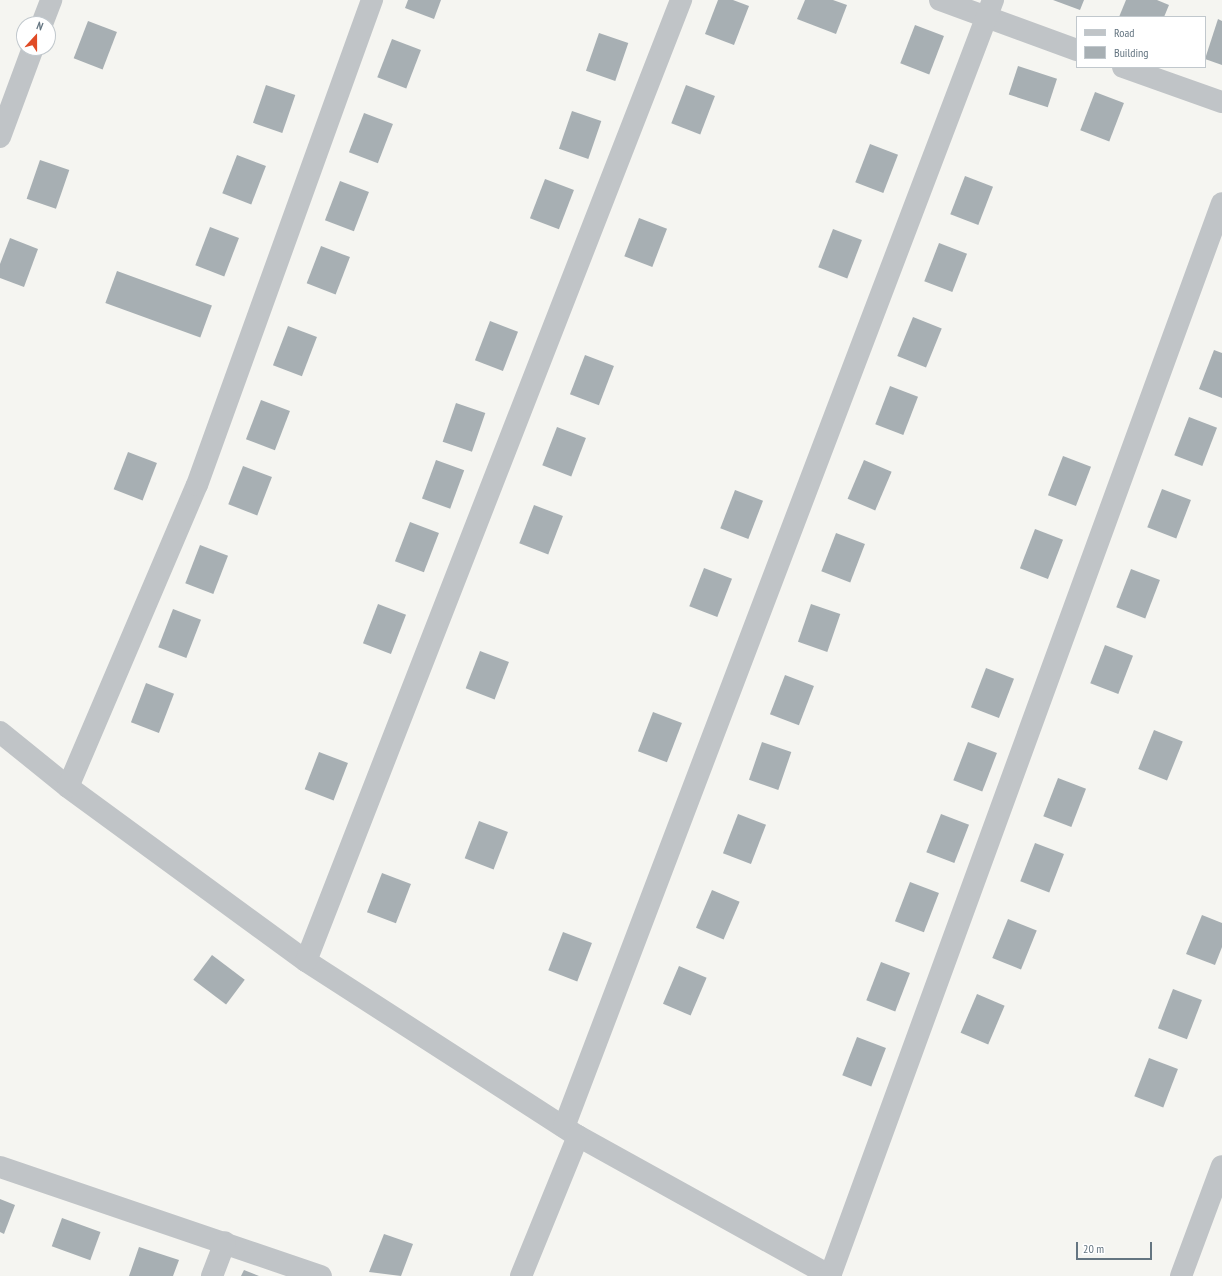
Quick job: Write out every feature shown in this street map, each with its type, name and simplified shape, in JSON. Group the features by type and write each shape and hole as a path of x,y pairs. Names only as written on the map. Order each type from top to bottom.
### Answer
{"street":[{"path":"45,16 51,0"},
{"path":"68,787 197,485 372,0"},
{"path":"306,961 681,0"},
{"path":"940,0 989,9 1076,50"},
{"path":"521,1276 571,1132 989,9"},
{"path":"0,137 30,56"},
{"path":"1127,68 1222,102"},
{"path":"0,732 68,787 306,961 571,1132 830,1276 1222,203"},
{"path":"1181,1276 1222,1166"},
{"path":"0,1167 321,1276"},
{"path":"212,1276 224,1242"}],"building":[{"path":"408,0 441,0 434,19 405,8"},
{"path":"718,0 733,0 749,6 734,45 705,34"},
{"path":"805,0 833,0 847,5 836,34 797,19"},
{"path":"1053,0 1084,0 1080,10"},
{"path":"1126,0 1157,0 1169,5 1164,16 1119,16"},
{"path":"1218,19 1222,21 1222,65 1206,59"},
{"path":"88,21 117,32 103,69 74,58"},
{"path":"915,25 944,36 929,74 900,63"},
{"path":"599,33 628,43 615,81 586,71"},
{"path":"392,39 421,50 406,88 377,77"},
{"path":"1018,66 1057,79 1048,107 1009,95"},
{"path":"266,85 295,95 282,133 253,123"},
{"path":"686,85 715,96 700,134 671,123"},
{"path":"1095,92 1124,103 1109,141 1080,130"},
{"path":"572,111 601,121 588,159 559,149"},
{"path":"364,113 393,124 378,163 349,152"},
{"path":"870,144 898,155 883,193 855,182"},
{"path":"237,155 266,166 251,204 222,193"},
{"path":"40,160 69,170 56,209 27,199"},
{"path":"965,176 993,187 978,225 950,214"},
{"path":"545,179 574,190 559,229 530,218"},
{"path":"340,181 369,192 354,231 325,220"},
{"path":"639,218 667,229 652,267 624,256"},
{"path":"210,227 239,238 224,276 195,265"},
{"path":"833,229 862,240 847,278 818,267"},
{"path":"10,238 38,249 24,287 0,278 0,264"},
{"path":"939,243 967,254 952,292 924,281"},
{"path":"321,246 350,257 336,294 307,283"},
{"path":"117,271 212,306 200,337 105,303"},
{"path":"913,317 942,329 926,368 897,356"},
{"path":"490,321 518,332 503,371 475,360"},
{"path":"288,326 317,337 302,376 273,365"},
{"path":"1214,350 1222,353 1222,398 1199,389"},
{"path":"585,355 614,366 599,405 570,394"},
{"path":"890,386 918,397 903,435 875,424"},
{"path":"261,400 290,411 275,450 246,439"},
{"path":"456,403 485,413 472,452 443,442"},
{"path":"1189,417 1217,428 1202,466 1174,455"},
{"path":"557,427 586,438 571,476 542,465"},
{"path":"128,452 157,463 143,500 114,489"},
{"path":"1063,456 1091,467 1076,506 1048,495"},
{"path":"436,460 464,470 450,509 422,499"},
{"path":"864,460 892,472 875,510 848,499"},
{"path":"243,466 272,477 257,515 228,504"},
{"path":"1162,489 1191,500 1176,538 1147,527"},
{"path":"735,490 763,501 748,539 720,528"},
{"path":"534,505 563,516 548,554 519,543"},
{"path":"410,522 439,533 424,572 395,561"},
{"path":"1035,529 1063,540 1048,579 1020,568"},
{"path":"836,533 865,544 850,582 821,571"},
{"path":"200,545 228,556 213,594 185,583"},
{"path":"704,568 732,579 717,617 689,606"},
{"path":"1131,569 1160,580 1145,618 1116,607"},
{"path":"378,604 406,615 391,654 363,643"},
{"path":"811,604 840,614 827,652 798,642"},
{"path":"173,609 201,620 186,658 158,647"},
{"path":"1105,645 1133,656 1118,694 1090,683"},
{"path":"480,651 509,662 495,699 466,688"},
{"path":"986,668 1014,679 999,718 971,707"},
{"path":"785,675 814,686 799,725 770,714"},
{"path":"146,683 174,694 159,733 131,722"},
{"path":"653,712 682,723 667,762 638,751"},
{"path":"1154,730 1183,742 1167,781 1138,769"},
{"path":"762,742 791,752 778,790 749,780"},
{"path":"968,742 997,753 982,791 953,780"},
{"path":"319,752 348,763 334,800 305,789"},
{"path":"1058,778 1086,789 1071,827 1043,816"},
{"path":"738,814 766,825 751,864 723,853"},
{"path":"941,814 969,825 954,863 926,852"},
{"path":"479,821 508,832 494,869 465,858"},
{"path":"1035,843 1064,854 1049,892 1020,881"},
{"path":"382,873 411,884 396,923 367,912"},
{"path":"910,882 939,893 924,932 895,921"},
{"path":"712,890 740,902 724,939 696,928"},
{"path":"1202,915 1222,923 1222,947 1215,965 1186,954"},
{"path":"1008,919 1037,931 1021,970 992,958"},
{"path":"563,932 592,943 577,981 548,970"},
{"path":"212,955 245,980 226,1004 193,980"},
{"path":"881,962 910,973 895,1011 866,1000"},
{"path":"679,966 707,978 691,1015 663,1004"},
{"path":"1173,989 1202,1000 1187,1039 1158,1028"},
{"path":"977,994 1005,1006 988,1044 961,1033"},
{"path":"857,1037 886,1048 871,1086 842,1075"},
{"path":"1149,1058 1178,1069 1163,1107 1134,1096"},
{"path":"0,1199 15,1205 4,1234 0,1232"},
{"path":"62,1218 101,1232 90,1260 52,1246"},
{"path":"384,1234 413,1244 401,1276 369,1272"},
{"path":"139,1247 179,1260 173,1276 129,1276"},
{"path":"244,1270 259,1276 241,1276"}]}
